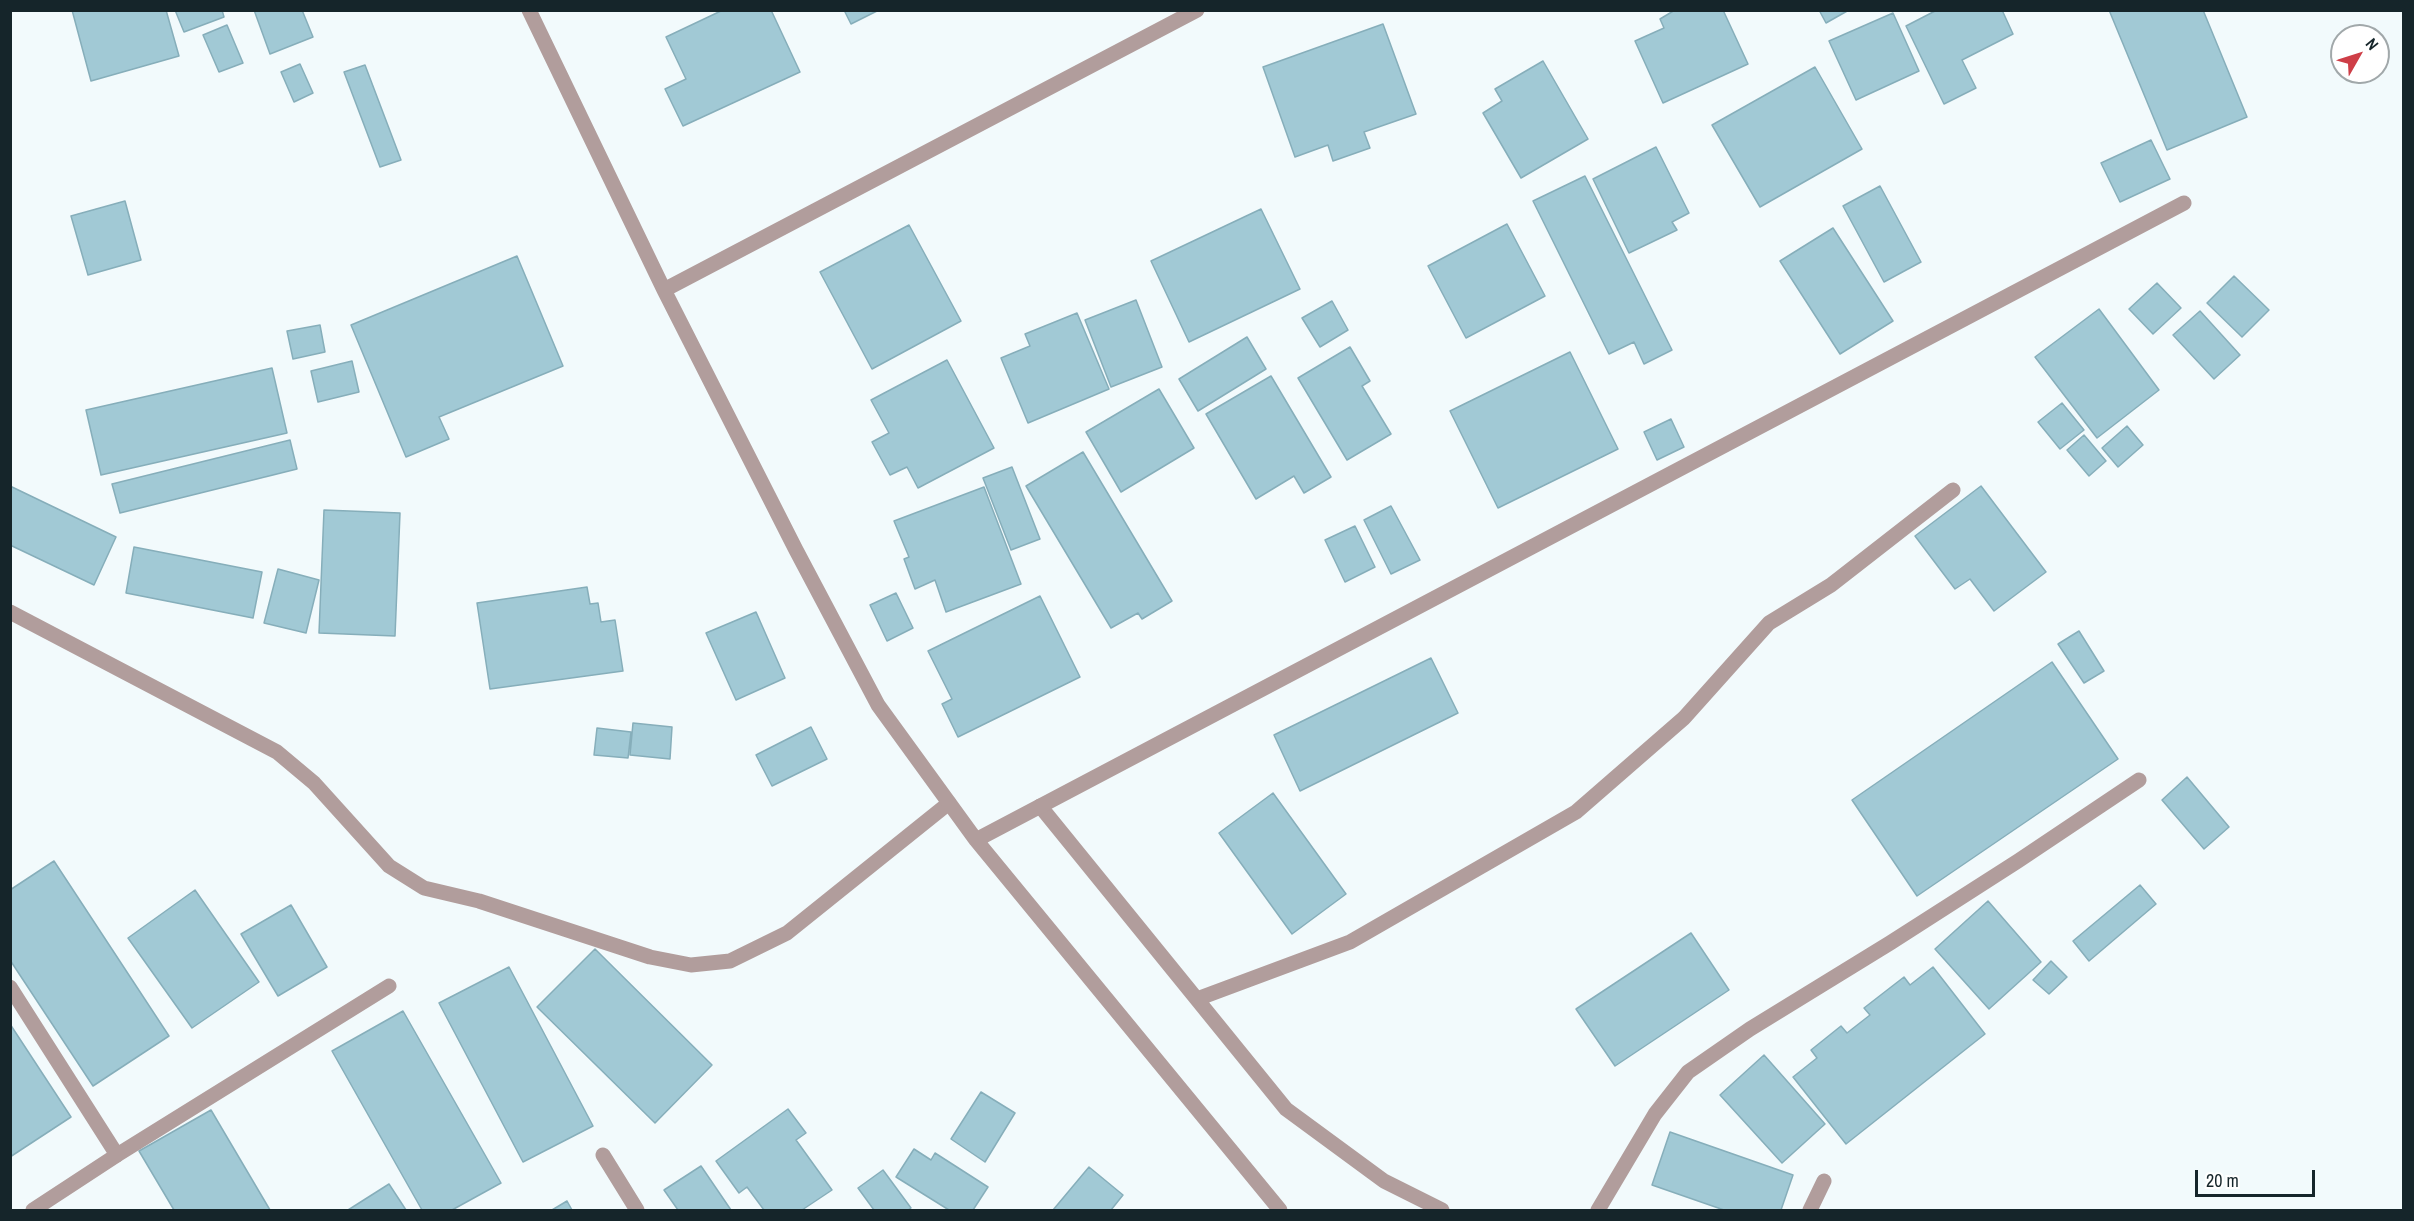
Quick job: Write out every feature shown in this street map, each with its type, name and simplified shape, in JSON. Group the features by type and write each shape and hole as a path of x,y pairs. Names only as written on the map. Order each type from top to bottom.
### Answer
{"street":[{"path":"529,10 664,290 796,550 878,705 976,840 1280,1210"},
{"path":"664,290 1197,10"},
{"path":"976,840 2184,203"},
{"path":"1197,999 1350,942 1576,812 1684,718 1769,623 1831,585 1953,490"},
{"path":"10,612 277,752 314,783 389,866 424,888 479,901 650,957 691,965 730,961 787,933 949,803"},
{"path":"1599,1210 1655,1114 1688,1072 1750,1029 2008,868 2139,780"},
{"path":"1040,807 1286,1109 1384,1181 1442,1210"},
{"path":"33,1210 117,1155 389,986"},
{"path":"10,987 117,1155"},
{"path":"603,1155 637,1210"},
{"path":"1810,1210 1824,1181"}],"building":[{"path":"72,10 166,10 179,56 91,81"},
{"path":"175,10 222,10 224,17 184,32"},
{"path":"254,10 302,10 313,37 270,54"},
{"path":"723,10 771,10 800,72 683,126 665,89 686,79 666,37"},
{"path":"844,10 879,10 851,24"},
{"path":"1675,10 1723,10 1748,64 1663,103 1635,41 1664,28 1660,19"},
{"path":"1819,10 1849,10 1826,23"},
{"path":"1937,10 2002,10 2013,34 1962,60 1976,88 1944,104 1906,26"},
{"path":"2109,10 2203,10 2247,117 2167,150"},
{"path":"1893,13 1919,71 1856,100 1829,41"},
{"path":"1383,24 1416,114 1364,132 1370,148 1333,161 1328,145 1295,157 1263,67"},
{"path":"227,25 243,63 219,72 203,35"},
{"path":"1543,61 1588,139 1521,178 1483,113 1502,101 1495,89"},
{"path":"300,64 313,93 294,102 281,72"},
{"path":"365,65 401,160 380,167 344,72"},
{"path":"1815,67 1862,149 1760,207 1712,125"},
{"path":"2151,140 2170,179 2120,202 2101,163"},
{"path":"1656,147 1689,213 1672,222 1677,230 1629,253 1593,179"},
{"path":"1585,176 1672,350 1644,364 1634,342 1609,354 1533,201"},
{"path":"1880,186 1921,262 1884,282 1843,206"},
{"path":"125,201 141,260 88,275 71,216"},
{"path":"1261,209 1300,289 1189,342 1151,261"},
{"path":"1507,224 1545,296 1466,338 1428,266"},
{"path":"909,225 961,321 872,369 820,272"},
{"path":"1833,228 1893,321 1840,354 1780,261"},
{"path":"517,256 563,366 439,417 449,439 406,457 351,325"},
{"path":"2234,276 2269,310 2242,337 2207,303"},
{"path":"2157,283 2181,308 2153,334 2129,309"},
{"path":"1136,300 1162,367 1111,387 1085,320"},
{"path":"1332,301 1348,330 1320,347 1302,318"},
{"path":"2099,309 2159,390 2097,438 2035,357"},
{"path":"2200,311 2240,355 2214,379 2173,335"},
{"path":"1077,313 1109,389 1028,423 1001,358 1030,346 1025,334"},
{"path":"320,325 325,352 293,359 287,331"},
{"path":"1247,337 1266,369 1198,411 1179,379"},
{"path":"1350,347 1370,381 1362,386 1391,434 1347,460 1298,378"},
{"path":"1570,352 1618,449 1498,508 1450,411"},
{"path":"947,360 994,448 918,488 907,467 890,475 872,442 889,433 871,400"},
{"path":"352,361 359,392 318,402 311,371"},
{"path":"272,368 287,433 101,475 86,410"},
{"path":"1271,376 1331,477 1304,493 1294,476 1256,499 1206,414"},
{"path":"1159,389 1194,448 1121,492 1086,432"},
{"path":"2062,403 2084,430 2060,449 2038,422"},
{"path":"1671,419 1684,447 1657,460 1644,432"},
{"path":"2127,426 2143,445 2118,467 2102,448"},
{"path":"2084,435 2106,461 2089,476 2067,450"},
{"path":"290,440 297,469 120,513 112,484"},
{"path":"1083,452 1172,601 1142,619 1138,613 1111,628 1026,486"},
{"path":"1012,467 1040,539 1011,550 983,478"},
{"path":"10,486 116,537 94,585 10,545"},
{"path":"1981,486 2046,572 1994,611 1970,579 1955,589 1915,536"},
{"path":"984,487 1021,584 946,612 935,580 915,589 904,559 909,557 894,521"},
{"path":"1391,506 1420,560 1391,574 1364,520"},
{"path":"324,510 400,513 395,636 319,633"},
{"path":"1355,526 1375,567 1345,582 1325,540"},
{"path":"134,547 262,572 253,618 126,593"},
{"path":"278,569 319,580 306,633 264,623"},
{"path":"587,587 590,604 598,603 601,622 615,620 623,671 490,689 477,603"},
{"path":"896,593 913,628 887,641 870,605"},
{"path":"1040,596 1080,677 958,737 942,704 952,699 928,651"},
{"path":"756,612 785,678 736,700 706,633"},
{"path":"2079,631 2104,671 2084,683 2058,644"},
{"path":"1431,658 1458,713 1300,791 1274,735"},
{"path":"2052,662 2118,759 1917,896 1852,800"},
{"path":"633,723 672,727 670,759 630,755"},
{"path":"811,727 827,759 772,786 756,755"},
{"path":"597,728 631,732 628,758 594,755"},
{"path":"2187,777 2229,827 2204,849 2162,800"},
{"path":"1273,793 1346,894 1292,934 1219,833"},
{"path":"54,861 169,1036 93,1086 10,960 10,890"},
{"path":"2140,885 2156,904 2089,961 2073,941"},
{"path":"195,890 259,982 192,1028 128,938"},
{"path":"1988,901 2041,962 1989,1009 1935,949"},
{"path":"291,905 327,967 278,996 241,934"},
{"path":"1691,933 1729,990 1615,1066 1576,1009"},
{"path":"595,949 712,1065 655,1123 537,1007"},
{"path":"2051,961 2067,977 2049,994 2033,980"},
{"path":"509,967 593,1126 523,1162 439,1003"},
{"path":"1933,967 1985,1034 1846,1144 1793,1077 1817,1058 1811,1050 1841,1026 1847,1033 1870,1015 1864,1008 1904,977 1910,985"},
{"path":"403,1011 501,1183 452,1210 422,1210 332,1051"},
{"path":"10,1024 71,1117 10,1157"},
{"path":"1764,1055 1825,1124 1782,1163 1720,1095"},
{"path":"981,1092 1015,1113 985,1162 951,1139"},
{"path":"788,1109 806,1133 796,1140 832,1190 802,1210 764,1210 747,1187 739,1193 716,1161"},
{"path":"211,1110 270,1210 174,1210 139,1151"},
{"path":"1670,1132 1793,1175 1781,1210 1724,1210 1652,1185"},
{"path":"914,1149 931,1160 935,1153 988,1187 973,1210 949,1210 896,1177"},
{"path":"701,1166 731,1210 678,1210 664,1190"},
{"path":"1089,1167 1123,1195 1111,1210 1053,1210"},
{"path":"883,1170 911,1208 908,1210 874,1210 858,1188"},
{"path":"389,1184 406,1210 348,1210"},
{"path":"567,1201 572,1210 552,1210"}]}
